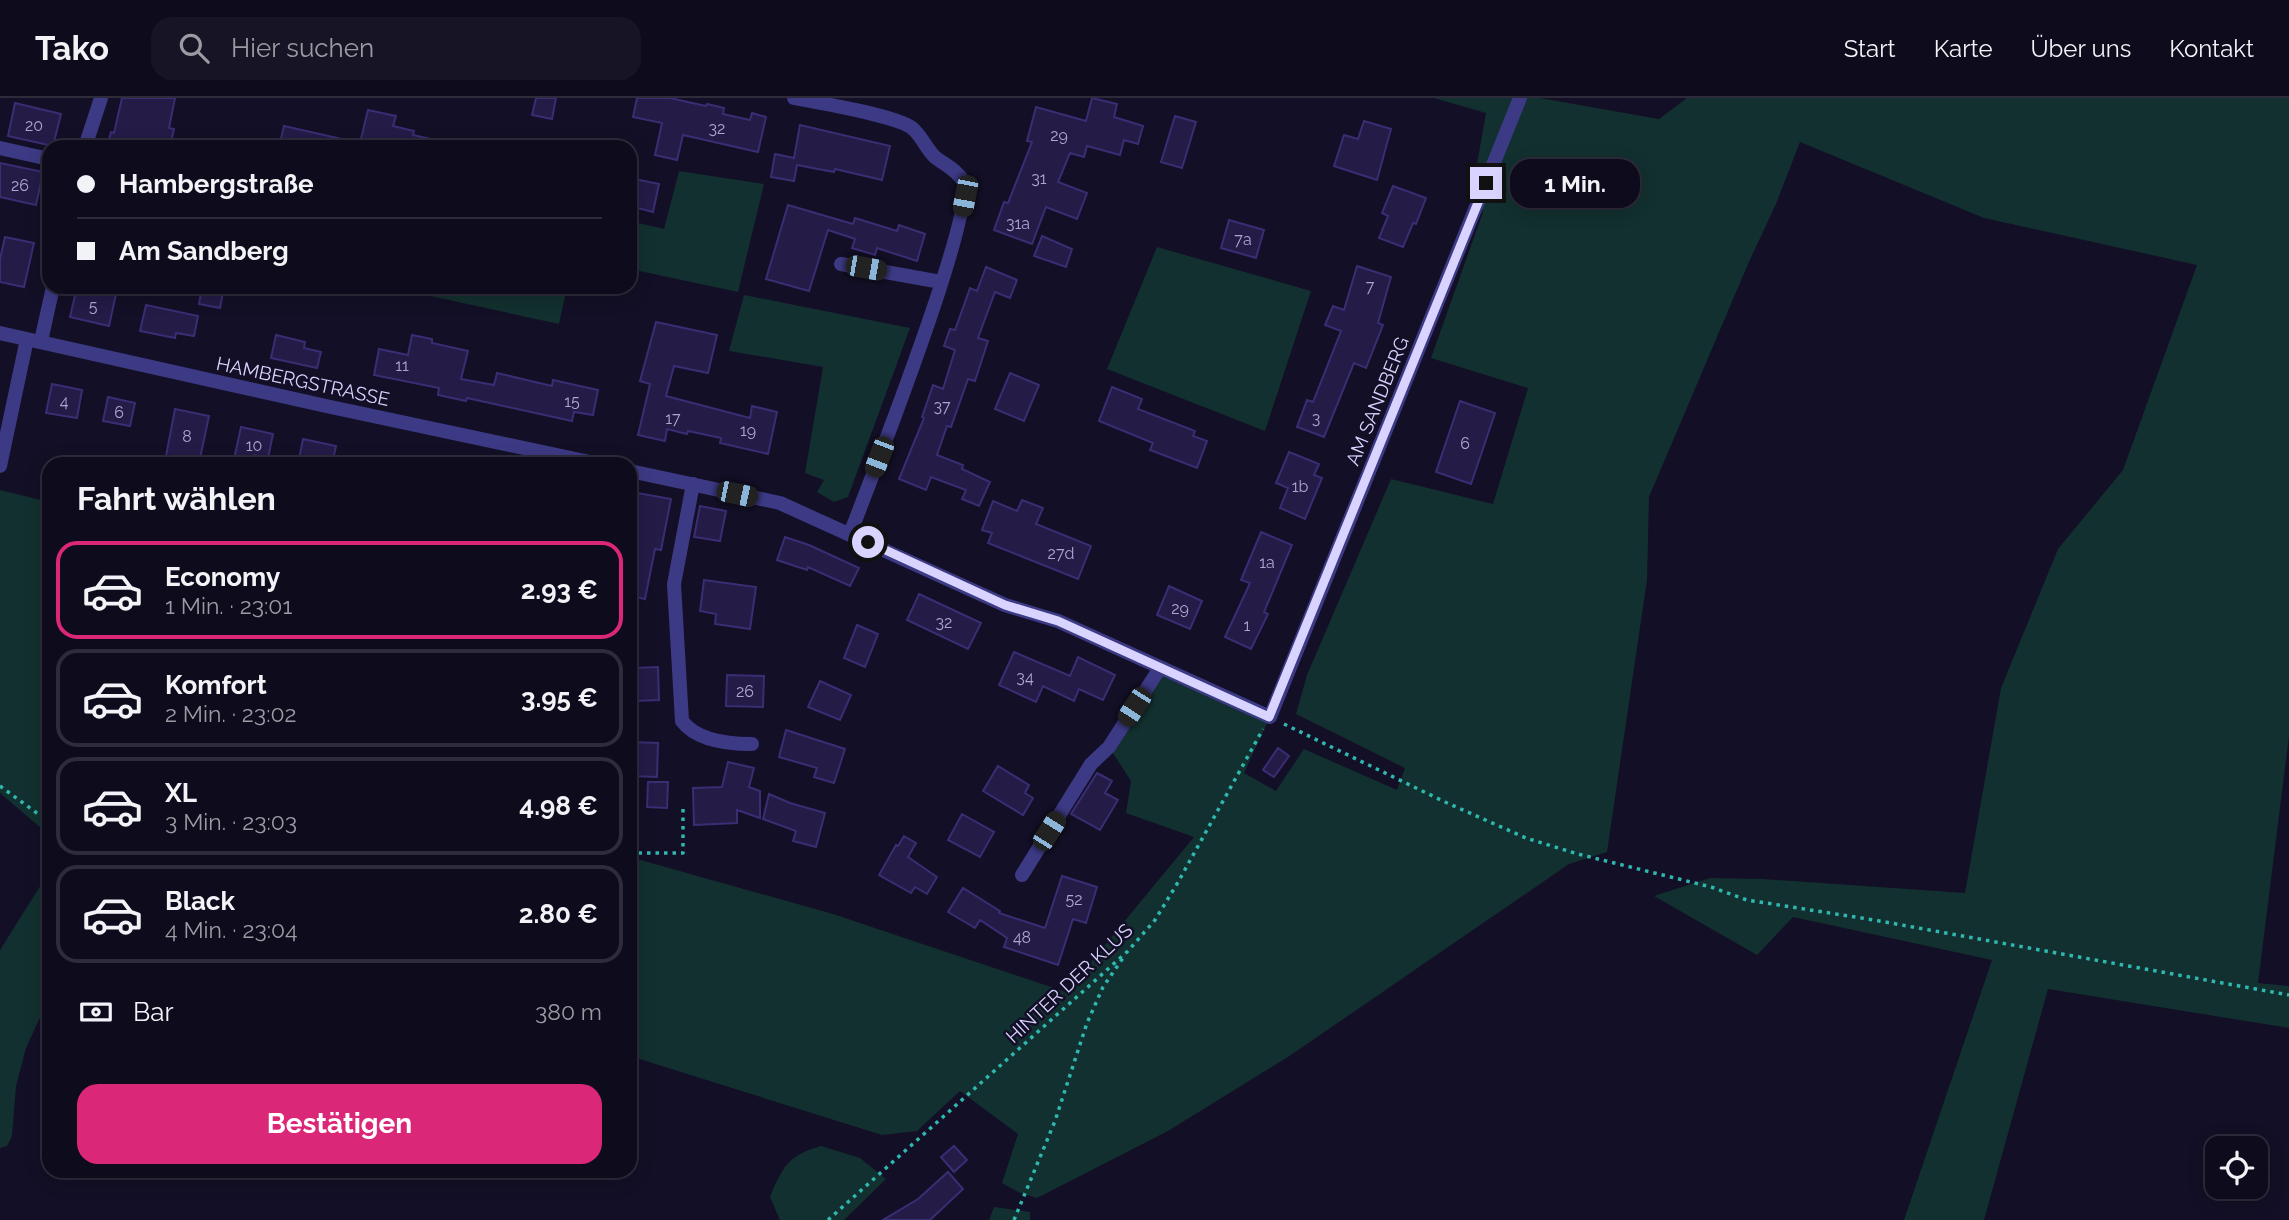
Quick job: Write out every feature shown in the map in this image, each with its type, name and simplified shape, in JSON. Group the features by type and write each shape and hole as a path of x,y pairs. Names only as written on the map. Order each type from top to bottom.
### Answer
{"street":[{"path":"87,140 101,98"},
{"path":"794,98 894,120 911,128 933,155 959,175 965,185 965,196 941,282 850,534"},
{"name":"AM SANDBERG","path":"1269,717 1520,98"},
{"path":"0,148 42,157"},
{"path":"841,264 941,282"},
{"path":"0,466 34,340 50,294"},
{"name":"HAMBERGSTRASSE","path":"0,333 565,457"},
{"path":"637,473 780,503 1005,605 1058,621 1269,717"},
{"path":"693,485 674,584 682,721 689,730 728,744 752,744"},
{"path":"1022,876 1091,764 1109,747 1160,668"}],"path":[{"name":"HINTER DER KLUS","path":"828,1220 1128,951 1155,920 1177,884 1269,717"},
{"path":"1269,717 1526,838 1578,854 1711,887 1747,900 1914,927 2289,995"},
{"path":"0,786 42,817"},
{"path":"637,853 683,853 683,805"},
{"path":"1014,1220 1055,1121 1087,1023 1103,988 1128,951"}],"green space":[{"path":"1434,98 1540,98 1659,119 1687,98 2289,98 2289,736 2258,983 2289,986 2289,1028 2048,989 1984,1220 1904,1220 1992,960 1793,917 1757,955 1654,896 1710,878 1965,893 2001,688 2058,549 2123,470 2197,265 1984,218 1800,142 1776,204 1649,497 1647,580 1607,852 1569,864 1288,1057 1168,1131 1037,1198 1002,1183 1018,1134 960,1091 917,1131 882,1135 637,1058 637,859 833,914 1066,992 1194,837 1126,813 1131,781 1109,747 1160,668 1270,717 1244,773 1276,791 1304,749 1397,790 1405,768 1296,714 1307,675 1391,479 1493,504 1528,388 1431,358 1483,212 1473,186 1486,113"},
{"path":"679,171 764,184 738,292 637,270 637,223 664,229"},
{"path":"1157,247 1311,291 1265,431 1107,369"},
{"path":"421,294 565,294 559,324"},
{"path":"744,295 910,328 848,497 834,502 817,492 824,480 805,473 823,367 729,351"},
{"path":"0,490 42,500 42,829 0,793"},
{"path":"42,883 42,1013 26,1048 16,1086 12,1136 7,1146 0,1148 0,950"},
{"path":"821,1146 860,1158 886,1179 844,1220 780,1220 770,1197 778,1178 794,1158"},
{"path":"994,1207 1030,1212 1030,1220 989,1220"}],"building":[{"path":"122,98 175,98 169,128 174,129 172,140 109,140 111,132 114,133"},
{"path":"536,98 556,98 552,119 532,115"},
{"path":"637,98 670,98 706,106 707,104 724,108 723,114 750,120 752,113 766,117 758,152 683,135 677,160 655,155 662,123 633,117"},
{"path":"1092,98 1117,104 1114,117 1143,126 1138,144 1124,140 1120,155 1087,146 1084,157 1070,153 1058,182 1087,193 1077,219 1046,207 1032,244 994,230 1004,202 1008,203 1032,142 1027,141 1036,107 1086,121"},
{"path":"15,103 61,114 54,140 42,140 42,144 8,136"},
{"path":"368,110 396,116 393,126 414,131 413,135 436,140 361,140"},
{"path":"1175,116 1196,122 1182,168 1161,162"},
{"path":"1364,121 1391,129 1377,180 1334,166 1344,135 1358,139"},
{"path":"800,125 890,146 882,180 835,169 834,172 797,165 794,181 771,177 775,154 794,158"},
{"path":"284,126 347,140 281,140"},
{"path":"0,163 42,172 36,205 0,197"},
{"path":"637,179 659,184 653,212 637,208"},
{"path":"1393,186 1426,198 1403,247 1379,238 1388,216 1382,213"},
{"path":"788,205 853,224 855,218 897,231 899,225 925,234 917,261 877,248 875,255 852,248 855,239 828,230 809,291 766,279"},
{"path":"1229,220 1264,230 1256,258 1221,248"},
{"path":"1042,236 1072,249 1066,267 1034,256"},
{"path":"5,237 34,243 24,287 0,282 0,259"},
{"path":"1357,266 1391,277 1378,323 1383,325 1366,368 1354,363 1324,437 1297,427 1307,400 1313,402 1341,331 1325,325 1333,306 1344,310"},
{"path":"986,267 1017,280 1010,298 995,292 978,338 988,341 975,381 968,379 951,427 947,426 937,455 963,465 962,469 990,482 979,506 962,499 966,490 931,477 926,490 899,479 924,418 922,417 933,385 943,389 955,350 944,346 950,329 955,330 970,288 977,291"},
{"path":"75,294 116,294 109,326 70,317"},
{"path":"201,294 223,294 220,308 199,304"},
{"path":"146,305 198,316 194,336 176,333 175,338 140,331"},
{"path":"656,322 717,335 708,373 674,366 666,396 750,418 752,406 777,412 768,454 720,443 721,438 688,431 687,434 667,429 665,441 638,435 650,384 640,381"},
{"path":"276,335 305,342 304,348 321,352 317,368 271,358"},
{"path":"412,335 432,339 432,343 468,351 461,379 494,385 497,373 552,386 553,380 598,390 593,415 574,412 572,421 467,398 466,401 438,395 439,388 374,375 379,349 408,355"},
{"path":"1010,373 1039,385 1024,421 995,409"},
{"path":"52,384 82,390 77,418 46,413"},
{"path":"1112,387 1142,399 1138,409 1195,431 1193,436 1207,441 1197,468 1150,450 1153,443 1099,421"},
{"path":"108,397 135,403 130,426 103,421"},
{"path":"1460,401 1495,413 1471,484 1436,472"},
{"path":"175,409 209,416 200,457 166,456"},
{"path":"241,427 273,434 268,457 235,457"},
{"path":"303,439 336,446 334,457 299,457"},
{"path":"1289,452 1319,464 1314,475 1322,478 1305,519 1280,508 1288,488 1276,483"},
{"path":"637,493 671,499 661,550 655,549 645,599 637,597"},
{"path":"1022,500 1043,508 1036,524 1091,546 1078,579 988,543 992,533 982,530 993,501 1017,511"},
{"path":"700,506 726,511 720,541 694,537"},
{"path":"1261,532 1292,545 1264,612 1268,614 1251,649 1225,637 1250,583 1241,580"},
{"path":"785,537 859,568 850,586 808,567 807,570 777,560"},
{"path":"704,580 756,587 750,629 715,624 716,614 700,611"},
{"path":"1169,586 1202,601 1190,629 1157,615"},
{"path":"919,594 981,623 968,649 907,620"},
{"path":"857,625 878,634 865,667 844,658"},
{"path":"1014,652 1070,676 1078,657 1115,675 1103,700 1079,689 1074,701 1043,686 1036,702 999,685"},
{"path":"658,667 659,700 637,701 637,668"},
{"path":"727,675 764,676 763,707 726,706"},
{"path":"820,681 851,695 840,720 808,707"},
{"path":"786,730 845,749 834,783 814,777 817,768 779,757"},
{"path":"637,742 658,743 657,777 637,776"},
{"path":"1278,748 1289,756 1274,777 1263,770"},
{"path":"728,762 754,768 749,787 760,791 760,818 737,810 737,823 694,825 693,788 722,787"},
{"path":"998,766 1029,785 1025,793 1033,798 1023,815 983,791"},
{"path":"1097,773 1112,781 1105,793 1118,800 1100,830 1071,814"},
{"path":"648,782 668,782 667,808 647,807"},
{"path":"769,794 825,813 816,847 793,841 796,831 763,819"},
{"path":"962,814 994,832 980,857 948,840"},
{"path":"904,836 916,843 908,857 937,877 927,894 915,887 911,893 879,875"},
{"path":"1062,876 1097,887 1086,923 1073,919 1058,965 1004,947 1007,938 980,920 975,928 948,912 963,888 1000,911 999,913 1045,928"},
{"path":"954,1146 967,1160 954,1172 941,1157"},
{"path":"948,1172 963,1189 930,1220 883,1220 918,1199"}],"route":[{"path":"868,542 1005,605 1058,621 1127,651 1269,717 1486,183"}]}
